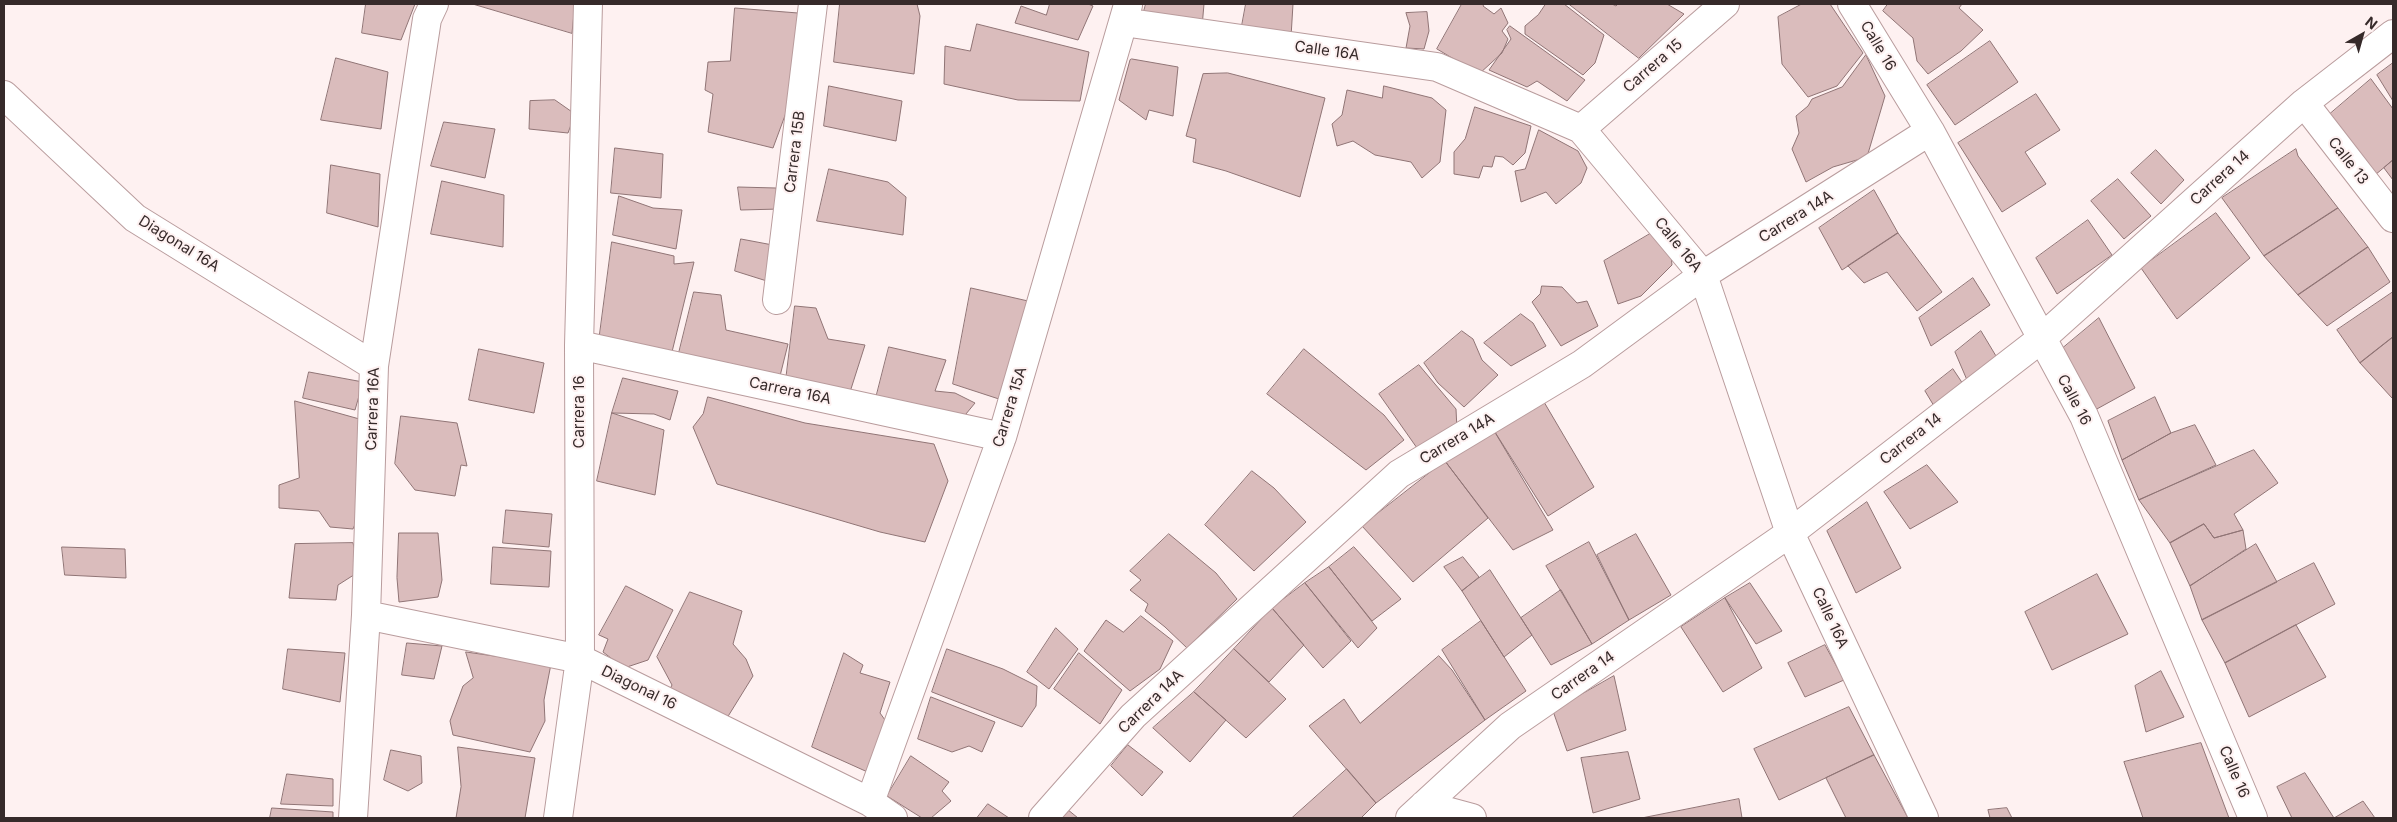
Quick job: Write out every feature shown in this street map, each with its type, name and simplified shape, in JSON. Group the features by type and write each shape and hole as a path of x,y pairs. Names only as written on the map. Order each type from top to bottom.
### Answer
{"street":[{"name":"Carrera 16A","path":"353,818 366,615 374,366 427,19 434,4"},
{"name":"Carrera 16","path":"558,818 580,659 579,345 588,4"},
{"name":"Carrera 15B","path":"777,300 813,4"},
{"name":"Carrera 15","path":"1581,129 1725,4"},
{"name":"Calle 16","path":"1852,4 1930,131 2084,416 2253,818"},
{"name":"Calle 16A","path":"1125,13 1436,67 1581,129 1703,275 1790,533 1924,818"},
{"name":"Carrera 15A","path":"870,802 1002,438 1125,13"},
{"name":"Carrera 14","path":"1417,811 1510,726 1790,533 2041,339 2304,103 2393,34"},
{"name":"Diagonal 16A","path":"4,95 135,218 374,366"},
{"name":"Calle 13","path":"2304,103 2393,218"},
{"name":"Carrera 14A","path":"1042,818 1133,716 1399,474 1582,364 1703,275 1930,131"},
{"name":"Carrera 16A","path":"579,345 1002,438"},
{"name":"Diagonal 16","path":"366,615 580,659 870,802 892,818"},
{"path":"1417,811 1472,818"}],"building":[{"path":"366,4 415,4 401,40 362,33"},
{"path":"473,4 575,4 572,33"},
{"path":"840,4 917,4 920,16 914,74 834,62"},
{"path":"1050,4 1088,4 1093,6 1078,40 1015,23 1021,6 1046,15"},
{"path":"1146,4 1204,4 1202,27 1143,15"},
{"path":"1246,4 1293,4 1291,37 1241,31"},
{"path":"1462,4 1484,4 1483,6 1494,14 1501,8 1508,23 1502,31 1508,39 1502,53 1479,74 1437,49"},
{"path":"1546,4 1564,4 1604,35 1595,63 1583,75 1525,34 1525,26 1538,15"},
{"path":"1569,4 1612,4 1616,6 1618,4 1667,4 1684,14 1639,58"},
{"path":"1802,4 1830,4 1863,53 1837,86 1808,97 1782,64 1778,17"},
{"path":"1888,4 1962,4 1959,8 1983,30 1961,51 1928,74 1917,61 1913,38 1883,11"},
{"path":"735,8 798,13 797,83 773,148 708,132 713,94 705,90 708,62 730,61"},
{"path":"1427,12 1429,31 1424,49 1406,48 1410,26 1406,13"},
{"path":"977,24 1089,52 1080,101 1018,100 944,84 945,46 970,51"},
{"path":"1510,26 1585,80 1567,101 1537,81 1527,87 1489,70 1511,39 1507,30"},
{"path":"1990,41 2018,82 1955,125 1927,85"},
{"path":"1866,55 1885,96 1867,157 1833,167 1806,182 1792,149 1799,133 1796,116 1808,106 1812,99 1842,87"},
{"path":"336,58 388,72 381,129 321,120"},
{"path":"1130,60 1178,67 1173,116 1149,110 1146,120 1119,100"},
{"path":"2393,63 2393,101 2377,75"},
{"path":"1228,73 1325,98 1300,197 1226,171 1193,162 1196,139 1186,136 1203,74"},
{"path":"2371,79 2393,109 2393,160 2375,175 2330,114"},
{"path":"829,86 902,101 896,141 824,126"},
{"path":"1384,86 1432,98 1446,110 1440,162 1422,178 1411,162 1375,155 1353,141 1337,146 1332,124 1342,115 1347,90 1382,98"},
{"path":"2036,94 2060,130 2025,152 2046,184 2002,212 1958,143"},
{"path":"555,100 575,114 568,133 529,129 530,101"},
{"path":"1475,107 1531,126 1525,153 1513,165 1503,157 1495,156 1492,167 1483,166 1479,178 1454,174 1454,152 1465,139"},
{"path":"444,122 495,129 485,178 431,166"},
{"path":"1539,130 1578,151 1587,168 1581,183 1556,204 1546,192 1521,202 1515,171 1525,169"},
{"path":"615,148 663,154 661,198 611,193"},
{"path":"2296,149 2298,156 2338,208 2264,256 2222,198"},
{"path":"2156,150 2184,180 2161,204 2131,173"},
{"path":"2393,160 2393,180 2384,168"},
{"path":"331,165 380,174 378,227 327,213"},
{"path":"829,169 888,182 906,197 903,235 817,221"},
{"path":"2118,179 2151,216 2124,239 2091,201"},
{"path":"442,181 504,195 503,247 431,234"},
{"path":"738,187 776,188 780,209 741,210"},
{"path":"1874,190 1898,233 1842,270 1819,228"},
{"path":"619,196 653,208 682,210 676,249 613,235"},
{"path":"2338,208 2368,247 2298,295 2264,256"},
{"path":"2216,213 2250,258 2177,319 2141,268"},
{"path":"2088,220 2112,255 2057,294 2036,258"},
{"path":"1655,231 1671,255 1672,265 1641,296 1618,304 1604,261"},
{"path":"1898,233 1942,292 1917,311 1887,272 1864,283 1848,266"},
{"path":"741,239 778,246 770,282 735,271"},
{"path":"612,242 674,256 674,264 694,262 671,356 599,341"},
{"path":"2368,247 2390,282 2327,326 2298,295"},
{"path":"1973,278 1990,305 1931,346 1919,318"},
{"path":"1542,286 1562,287 1577,303 1587,301 1598,326 1561,346 1532,302 1540,294"},
{"path":"971,288 1028,301 1002,400 953,384"},
{"path":"694,292 721,295 726,330 788,344 779,380 678,357"},
{"path":"2393,292 2393,337 2360,363 2337,330"},
{"path":"795,306 816,308 828,339 865,345 850,392 786,380"},
{"path":"1521,314 1533,323 1546,346 1511,366 1484,343"},
{"path":"2099,318 2135,388 2095,410 2063,348"},
{"path":"1462,331 1473,339 1482,360 1498,375 1464,407 1438,383 1424,363"},
{"path":"1981,331 2002,366 1970,387 1955,352"},
{"path":"2393,337 2393,397 2392,398 2360,363"},
{"path":"889,347 946,360 935,391 955,393 975,403 961,420 876,398"},
{"path":"479,349 544,363 534,413 469,400"},
{"path":"1304,349 1384,415 1404,440 1366,470 1267,394"},
{"path":"1419,365 1456,409 1457,430 1417,448 1379,394"},
{"path":"1953,369 1967,390 1937,411 1925,391"},
{"path":"309,372 363,382 355,410 303,398"},
{"path":"623,378 678,391 670,420 654,414 612,413"},
{"path":"708,397 805,423 934,444 948,481 925,542 880,532 717,484 693,427 703,414"},
{"path":"2155,397 2171,433 2122,460 2108,421"},
{"path":"295,401 363,420 364,502 353,529 330,527 319,511 279,508 279,485 299,478"},
{"path":"1544,402 1594,487 1548,516 1493,429"},
{"path":"612,413 664,430 655,495 597,481"},
{"path":"401,416 457,423 467,466 461,465 455,496 415,490 395,464"},
{"path":"2195,425 2216,465 2139,500 2122,460 2171,433"},
{"path":"1493,429 1553,530 1513,550 1445,461"},
{"path":"2254,450 2278,483 2234,514 2243,530 2214,538 2204,524 2170,543 2139,500"},
{"path":"1445,461 1488,518 1413,582 1362,526"},
{"path":"1927,465 1958,502 1910,529 1884,492"},
{"path":"1252,471 1274,488 1306,522 1254,571 1205,525"},
{"path":"1867,502 1901,568 1856,593 1827,531"},
{"path":"506,510 552,514 549,547 503,543"},
{"path":"2204,524 2214,538 2243,530 2246,549 2190,586 2170,543"},
{"path":"399,533 438,533 442,580 438,597 399,602 397,578"},
{"path":"1169,534 1216,573 1237,599 1187,648 1145,611 1148,604 1130,590 1141,580 1130,571"},
{"path":"1636,534 1671,595 1629,620 1597,555"},
{"path":"1589,542 1629,620 1592,644 1546,566"},
{"path":"353,543 360,571 338,585 336,600 289,598 295,544"},
{"path":"2256,544 2277,582 2202,620 2190,586"},
{"path":"62,547 125,549 126,578 65,575"},
{"path":"493,547 551,551 549,587 491,584"},
{"path":"1354,547 1401,599 1372,621 1329,567"},
{"path":"1463,557 1479,577 1462,591 1444,567"},
{"path":"2314,563 2335,604 2225,663 2202,620"},
{"path":"1329,567 1377,628 1358,648 1305,583"},
{"path":"1490,570 1532,635 1504,657 1462,591"},
{"path":"2097,574 2128,634 2052,670 2025,612"},
{"path":"1305,583 1351,641 1323,668 1272,608"},
{"path":"1750,583 1782,631 1756,644 1725,598"},
{"path":"626,586 673,610 648,660 624,668 603,652 608,639 599,635"},
{"path":"1561,590 1592,644 1551,665 1521,618"},
{"path":"690,592 742,611 733,644 746,659 753,676 727,718 669,691 672,685 657,657"},
{"path":"1725,598 1762,668 1723,692 1681,627"},
{"path":"1272,608 1304,645 1269,682 1234,649"},
{"path":"1141,616 1173,641 1160,669 1130,691 1084,651 1106,620 1123,632"},
{"path":"1481,621 1526,691 1485,720 1442,650"},
{"path":"2296,625 2326,677 2249,717 2225,663"},
{"path":"1056,628 1078,649 1049,689 1027,672"},
{"path":"407,643 442,646 434,679 402,675"},
{"path":"1825,645 1844,680 1805,697 1788,663"},
{"path":"288,649 345,653 340,702 283,689"},
{"path":"947,649 1003,669 1037,686 1036,706 1022,727 932,692"},
{"path":"1234,649 1286,699 1246,738 1194,692"},
{"path":"466,652 551,664 544,700 545,721 530,752 453,735 450,721 463,686 473,678"},
{"path":"844,653 863,665 860,673 890,682 880,713 890,727 872,774 812,747"},
{"path":"1079,653 1122,690 1100,724 1054,689"},
{"path":"1439,656 1452,670 1485,720 1376,803 1309,726 1344,699 1360,723"},
{"path":"2161,671 2184,717 2146,732 2135,686"},
{"path":"1614,676 1626,730 1567,751 1553,711"},
{"path":"1194,692 1226,720 1190,762 1153,728"},
{"path":"931,697 995,722 982,752 969,746 952,752 918,739"},
{"path":"1849,707 1874,755 1779,800 1754,749"},
{"path":"2201,743 2229,818 2143,818 2124,762"},
{"path":"1128,745 1163,772 1142,796 1111,766"},
{"path":"458,747 535,758 525,818 456,818 461,787"},
{"path":"391,750 421,756 422,783 408,791 384,780"},
{"path":"1628,752 1640,799 1593,813 1581,758"},
{"path":"1874,755 1908,818 1846,818 1826,778"},
{"path":"911,756 949,782 942,791 951,801 931,818 922,818 887,796"},
{"path":"1347,769 1376,803 1361,818 1292,818"},
{"path":"2305,773 2334,818 2292,818 2277,787"},
{"path":"287,774 333,779 333,806 281,804"},
{"path":"1739,799 1742,818 1642,818"},
{"path":"2363,801 2375,818 2334,818"},
{"path":"988,804 1009,818 977,818"},
{"path":"272,808 333,812 333,818 270,818"},
{"path":"2007,808 2012,818 1990,818 1988,810"},
{"path":"1067,809 1078,818 1060,818"}]}
